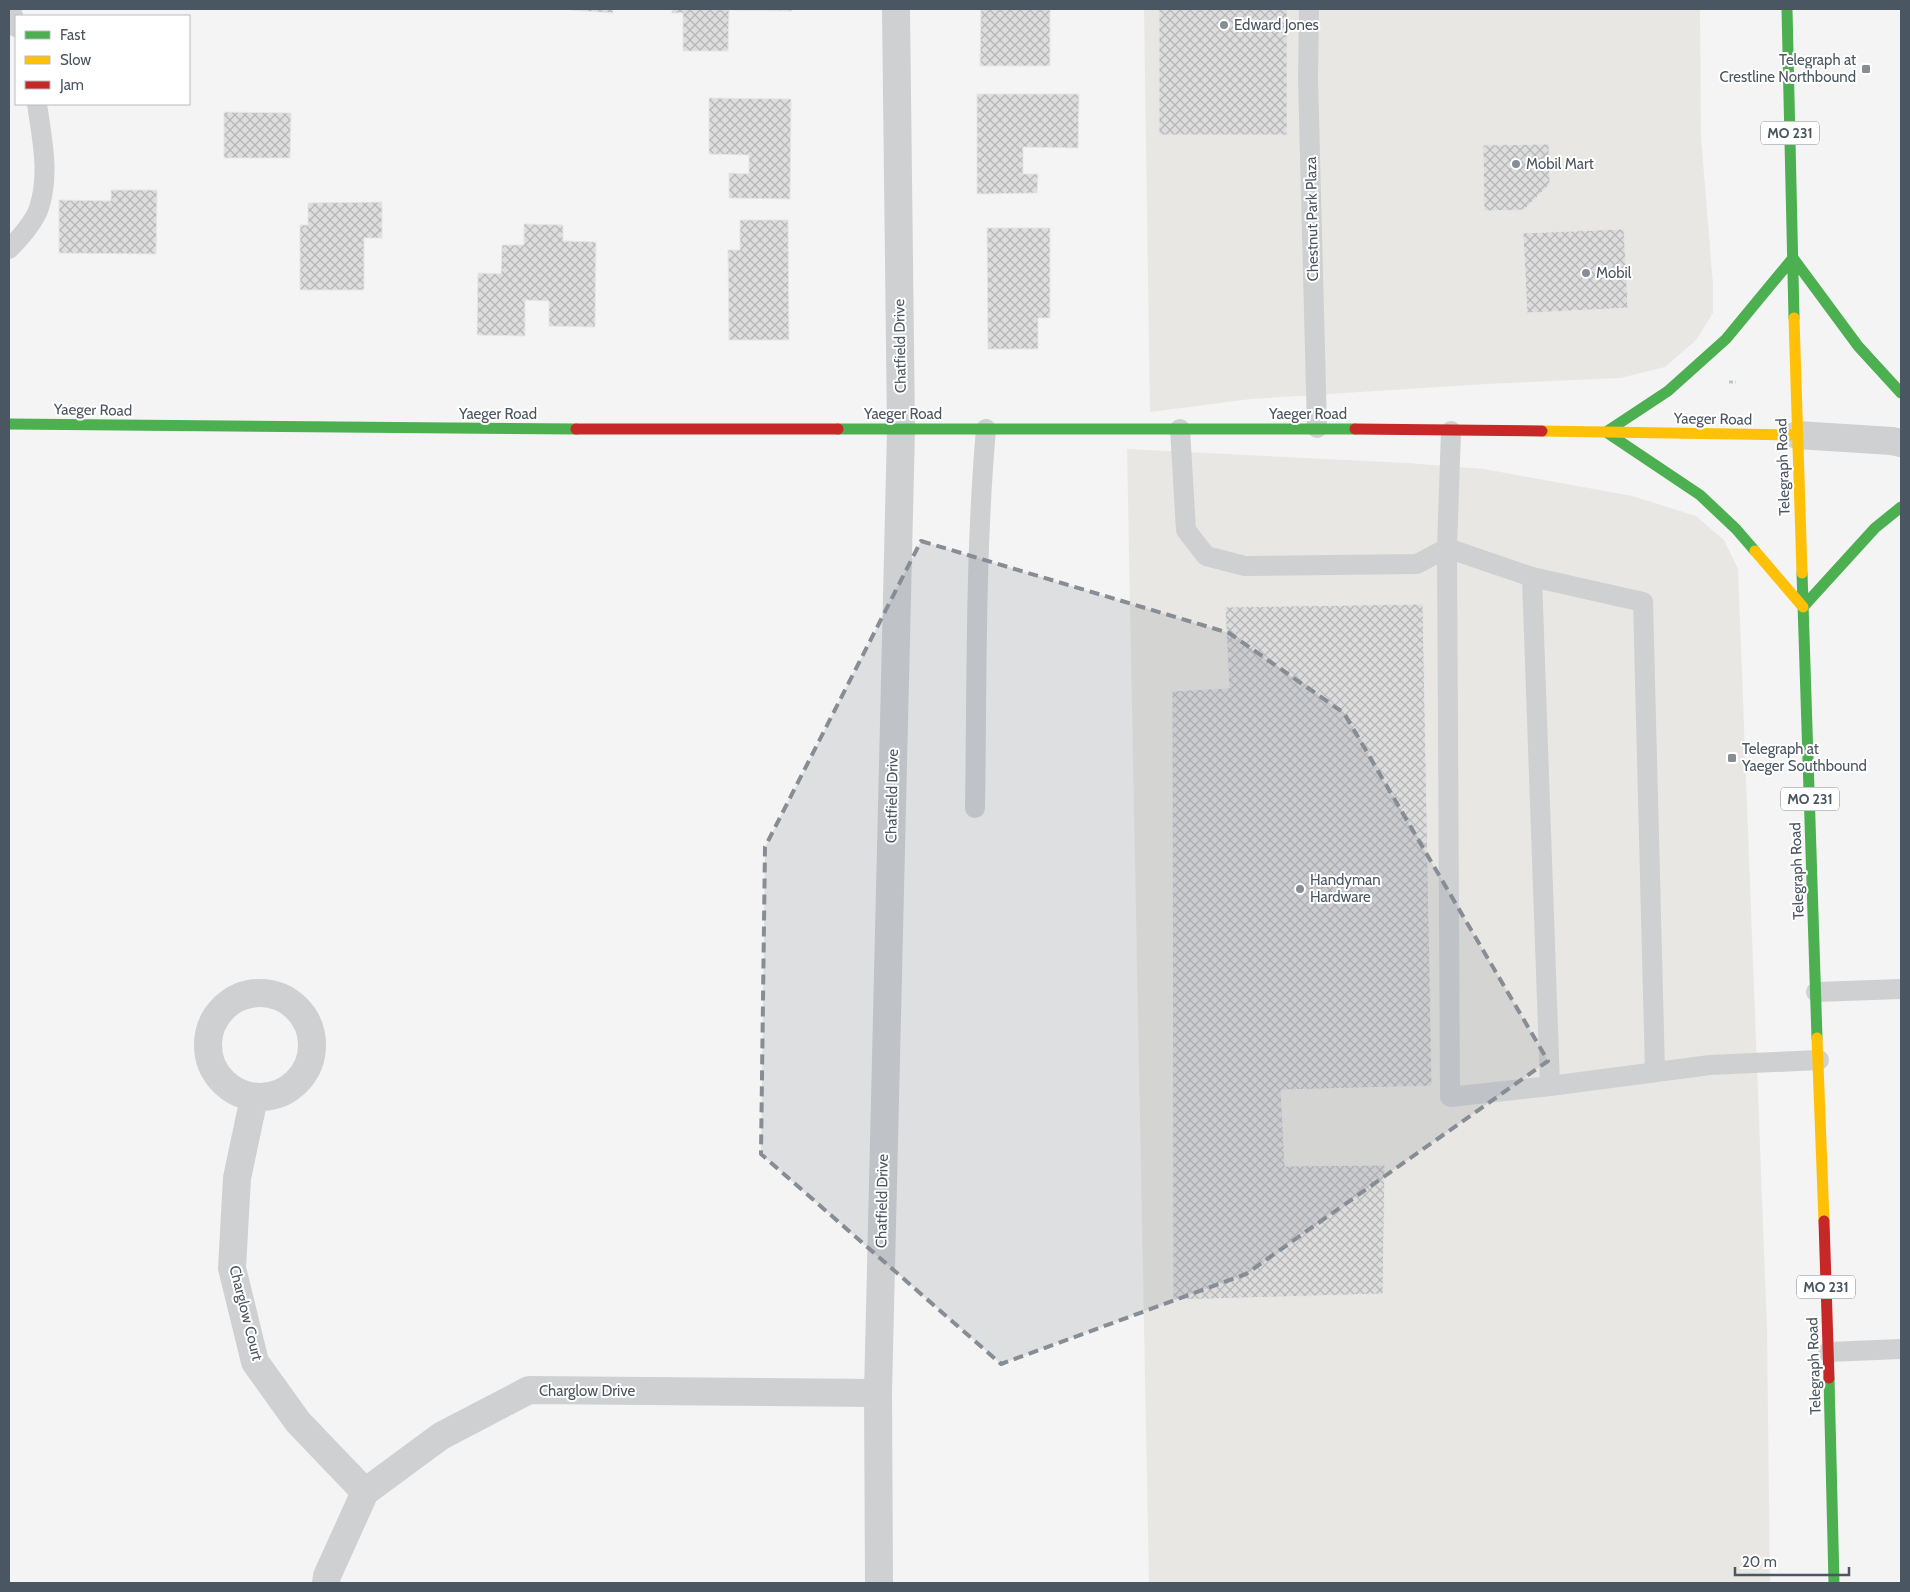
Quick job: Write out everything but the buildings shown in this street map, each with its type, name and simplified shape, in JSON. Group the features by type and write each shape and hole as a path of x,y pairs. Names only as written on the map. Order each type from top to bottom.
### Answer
{"main road":[{"name":"Telegraph Road","path":"1787,9 1797,435 1819,1060 1834,1583"},
{"path":"1901,393 1858,346 1793,258 1726,339 1668,391 1606,432 1700,495 1736,529 1803,607 1875,528 1901,508"},
{"name":"Yaeger Road","path":"9,424 448,429 1317,428 1797,435"}],"street":[{"name":"Chatfield Drive","path":"879,1583 878,1393 901,429 896,9"},
{"path":"1797,435 1892,441 1901,444"},
{"name":"Charglow Court","path":"254,1098 236,1178 232,1268 255,1362 298,1422 365,1492"},
{"name":"Charglow Drive","path":"326,1583 327,1576 365,1492 441,1436 528,1390 878,1393"}],"lane":[{"path":"11,9 15,23"},
{"name":"Chestnut Park Plaza","path":"1309,9 1308,78 1317,428"},
{"path":"9,249 20,237 38,210 46,167 37,105"},
{"path":"975,808 977,590 981,485 986,428"},
{"path":"1180,429 1186,530 1206,556 1245,566 1417,564 1447,548 1532,577 1643,602 1655,1072"},
{"path":"1451,431 1447,548 1450,1097 1550,1086 1710,1064 1819,1060"},
{"path":"1532,577 1550,1086"},
{"path":"1816,992 1901,989"},
{"path":"1828,1352 1901,1348"}],"highlighted area":[{"path":"921,541 1229,633 1344,713 1548,1061 1246,1274 1001,1364 761,1154 765,847"}],"shaded area":[{"path":"1144,9 1700,9 1701,136 1713,285 1713,313 1696,340 1665,367 1621,378 1486,384 1251,399 1150,412"},
{"path":"1127,449 1407,463 1484,469 1632,496 1696,516 1724,540 1738,569 1767,1329 1770,1583 1149,1583"}],"traffic: fast":[{"path":"1787,9 1794,318"},
{"path":"1755,551 1736,529 1700,495 1606,432 1668,391 1726,339 1793,258"},
{"path":"1793,258 1858,346 1901,393"},
{"path":"9,424 576,429"},
{"path":"838,429 1355,429"},
{"path":"1803,607 1875,528 1901,507"},
{"path":"1802,573 1817,1038"},
{"path":"1829,1378 1834,1583"}],"traffic: slow":[{"path":"1794,318 1802,573"},
{"path":"1542,431 1797,435"},
{"path":"1755,551 1803,607"},
{"path":"1817,1038 1824,1221"}],"traffic: jam":[{"path":"576,429 838,429"},
{"path":"1355,429 1542,431"},
{"path":"1824,1221 1829,1378"}],"place":[{"name":"Edward Jones","path":"1224,25"},
{"name":"Telegraph at Crestline Northbound","path":"1866,69"},
{"name":"Mobil Mart","path":"1516,164"},
{"name":"Mobil","path":"1586,273"},
{"name":"Telegraph at Yaeger Southbound","path":"1732,758"},
{"name":"Handyman Hardware","path":"1300,889"}]}
